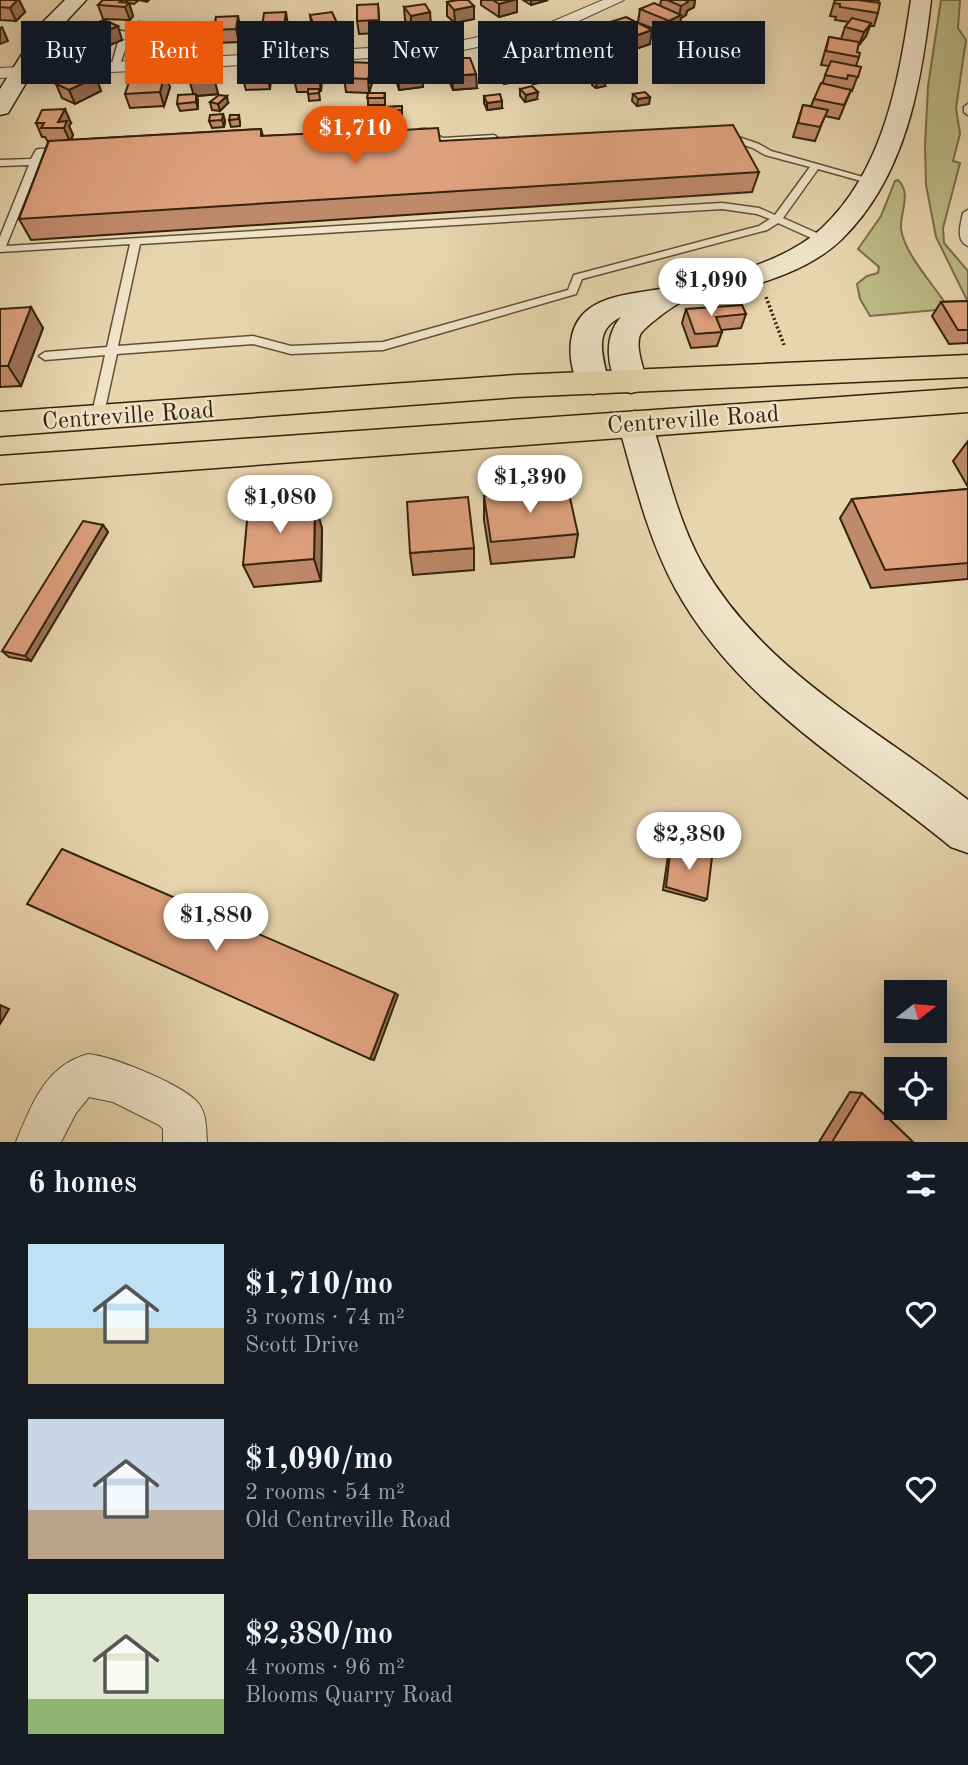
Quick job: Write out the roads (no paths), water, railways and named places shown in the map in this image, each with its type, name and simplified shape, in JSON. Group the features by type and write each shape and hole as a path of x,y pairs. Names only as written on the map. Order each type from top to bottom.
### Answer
{"highway":[{"name":"Centreville Road","path":"0,424 516,386 968,366"},
{"path":"635,422 634,407 646,399 730,377"},
{"name":"Centreville Road","path":"0,470 968,400"}],"street":[{"path":"55,21 76,0"},
{"path":"9,80 115,67 444,49 480,44 553,27 616,0"},
{"path":"593,383 586,340 593,322 606,312 766,270 824,240 833,232 873,181 908,86 921,0"},
{"path":"0,108 9,80 21,64"},
{"path":"631,382 622,343 625,329 673,296"},
{"path":"635,422 663,516 679,557 701,596 741,646 783,691 968,830"},
{"path":"918,791 968,804"},
{"path":"38,1142 66,1090 79,1077 96,1073 174,1110 184,1120 185,1142"}],"lane":[{"path":"111,31 118,31 125,39 115,67"},
{"path":"408,132 422,131 442,141 510,137"},
{"path":"715,132 736,137 768,153 873,181"},
{"path":"80,150 39,152 0,249 722,206 746,207 824,240"},
{"path":"0,163 35,162"},
{"path":"45,356 253,340 291,350 383,346 572,292 578,277 763,228 777,219 816,165"},
{"path":"968,213 964,232 968,243"},
{"path":"97,418 136,241"}]}
